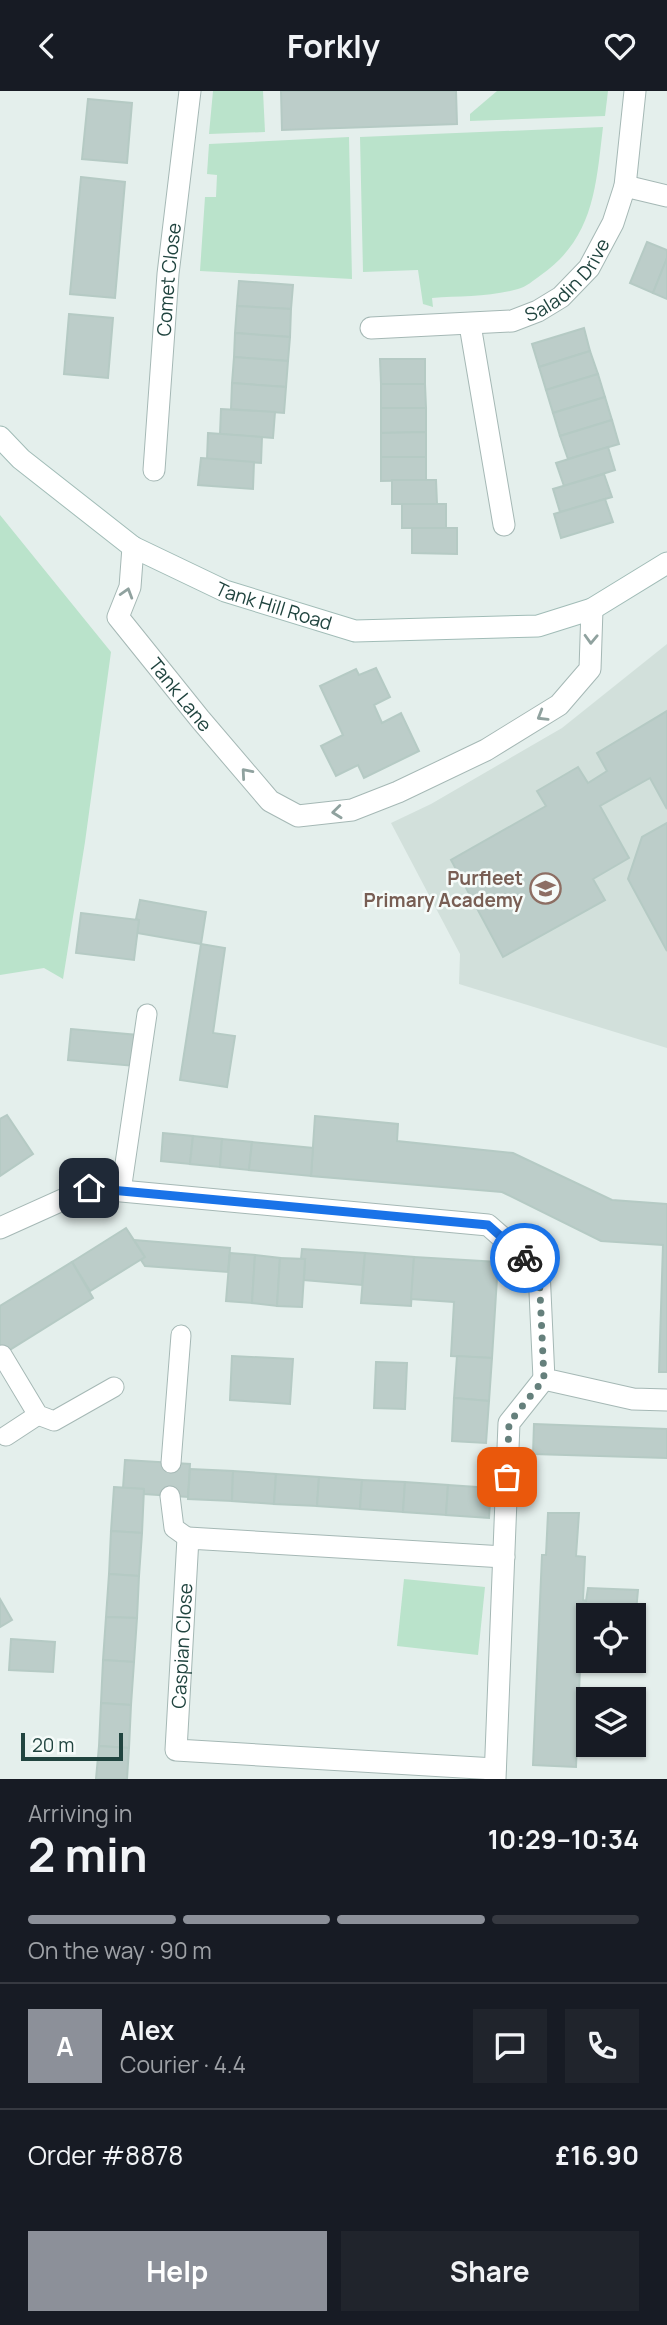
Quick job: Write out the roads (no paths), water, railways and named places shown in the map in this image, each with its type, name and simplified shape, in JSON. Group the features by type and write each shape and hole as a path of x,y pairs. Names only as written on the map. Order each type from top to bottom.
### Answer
{"street":[{"name":"Comet Close","path":"154,470 168,274 190,91"},
{"name":"Saladin Drive","path":"371,328 512,321 538,311 561,297 589,268 612,223 625,186 635,91"},
{"path":"625,186 667,196"},
{"path":"470,325 504,525"},
{"name":"Tank Hill Road","path":"0,437 21,459 133,547 225,591 355,631 538,626 592,609 667,562"},
{"name":"Tank Lane","path":"133,547 130,587 118,617 270,801 298,815 352,810 398,792 486,750 559,705 590,669 592,609"},
{"path":"0,1228 89,1188 488,1225 539,1270 544,1379 634,1399 667,1400"},
{"name":"Caspian Close","path":"188,1538 176,1750 495,1774 509,1423 544,1379"},
{"path":"188,1538 504,1557"}],"lane":[{"path":"121,1191 147,1014"},
{"path":"171,1463 181,1335"},
{"path":"2,1355 38,1415 54,1421 114,1387"},
{"path":"6,1436 38,1415"},
{"path":"170,1496 174,1528 188,1538"}],"place":[{"name":"Purfleet Primary Academy","path":"546,889"}]}
